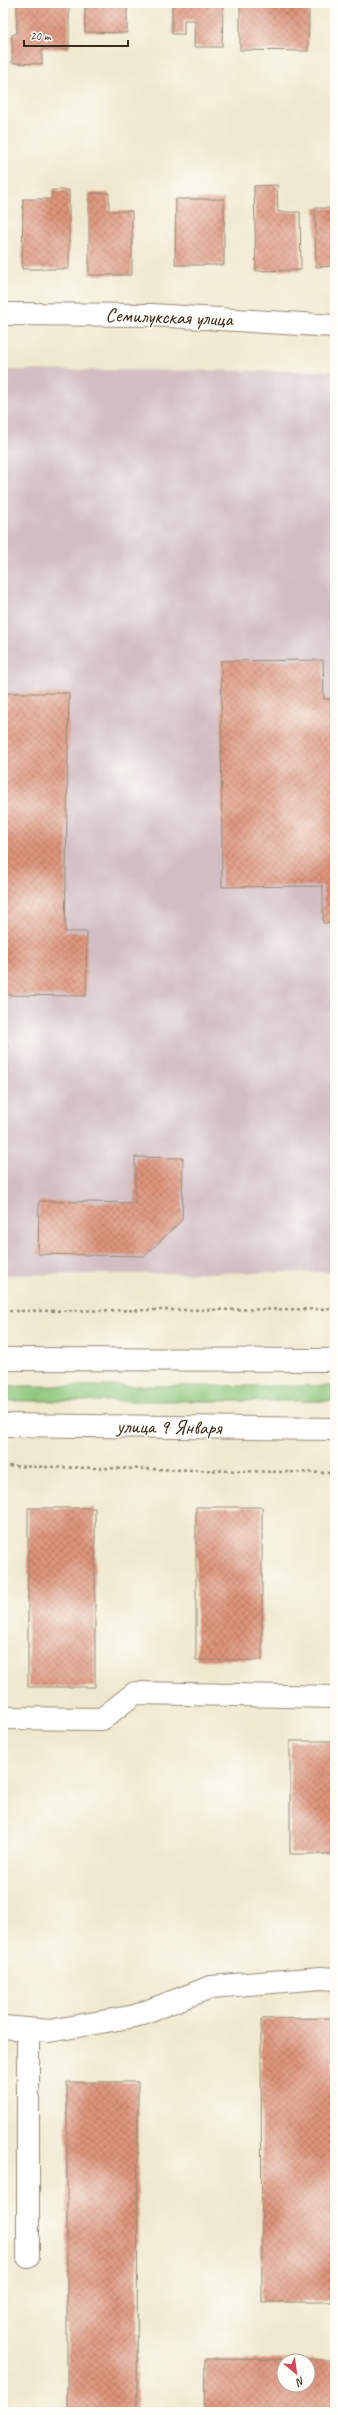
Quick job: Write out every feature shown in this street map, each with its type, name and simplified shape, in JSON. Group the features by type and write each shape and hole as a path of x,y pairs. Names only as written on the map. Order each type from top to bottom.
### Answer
{"main road":[{"name":"Семилукская улица","path":"3,314 152,315 335,326"},
{"path":"3,1359 335,1360"},
{"name":"улица 9 Января","path":"3,1425 335,1429"},
{"path":"3,1718 102,1719 135,1693 335,1697"},
{"path":"3,2027 49,2031 135,2016 211,1987 321,1978 335,1979"},
{"path":"28,2029 28,2257"}],"path":[{"path":"3,1311 335,1310"},
{"path":"3,1466 335,1473"}],"shaded area":[{"path":"3,370 335,371 335,1272 3,1275"}],"green space":[{"path":"3,1386 335,1386 335,1401 3,1401"}],"building":[{"path":"17,3 69,3 69,49 42,49 42,64 12,63 12,35 17,33"},
{"path":"85,3 127,3 127,33 85,32"},
{"path":"172,3 223,3 222,47 194,47 195,20 184,20 184,34 172,34"},
{"path":"240,3 309,4 308,51 240,50"},
{"path":"277,185 278,212 300,212 301,270 256,271 254,186"},
{"path":"52,190 69,190 69,269 22,269 23,199 52,199"},
{"path":"89,193 109,193 109,211 132,211 132,275 89,275"},
{"path":"176,199 224,199 224,265 175,265"},
{"path":"315,208 335,208 335,266 316,267"},
{"path":"323,660 324,699 335,699 335,922 323,923 323,886 222,887 221,661"},
{"path":"3,693 69,693 65,932 87,932 86,996 3,995"},
{"path":"3,1043 7,1043 5,1203 3,1203"},
{"path":"135,1157 183,1158 182,1220 145,1256 38,1254 39,1201 135,1203"},
{"path":"196,1507 262,1507 262,1660 196,1660"},
{"path":"28,1508 95,1508 95,1687 28,1687"},
{"path":"290,1741 335,1741 335,1854 290,1854"},
{"path":"333,2018 333,2302 262,2302 261,2019"},
{"path":"67,2082 138,2082 137,2412 67,2412"},
{"path":"205,2359 276,2360 276,2393 316,2393 316,2360 335,2360 335,2412 204,2412"}]}
